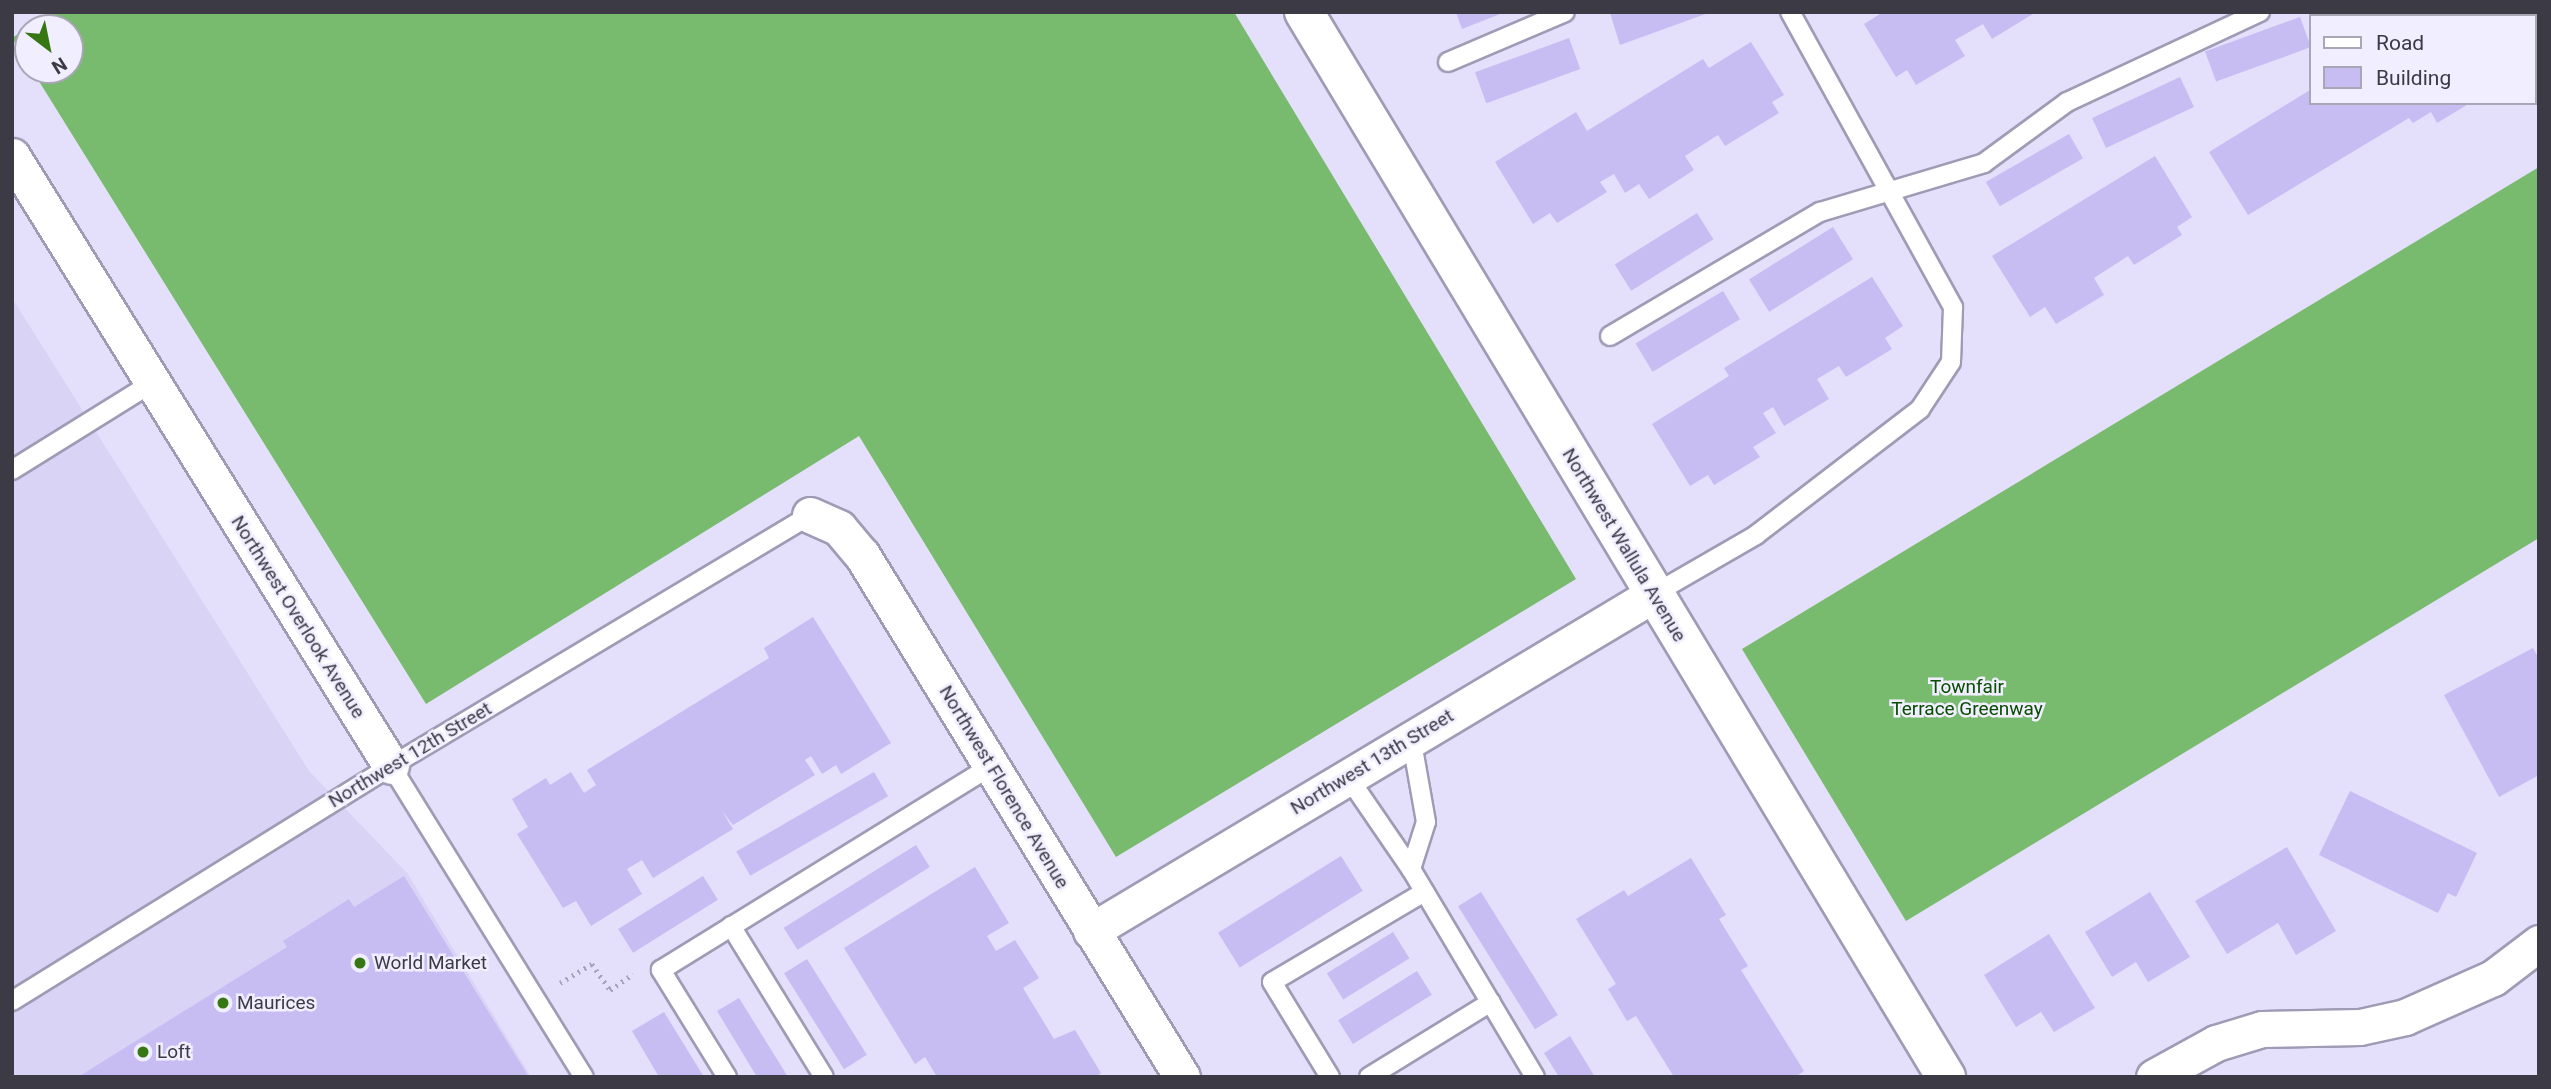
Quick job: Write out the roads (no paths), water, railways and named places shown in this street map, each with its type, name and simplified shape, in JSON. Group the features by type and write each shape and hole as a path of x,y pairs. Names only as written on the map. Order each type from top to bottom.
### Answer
{"street":[{"name":"Northwest Wallula Avenue","path":"1304,12 1946,1077"},
{"name":"Northwest Overlook Avenue","path":"12,156 391,766"},
{"name":"Northwest Florence Avenue","path":"810,515 839,528 862,555 1182,1077"},
{"name":"Northwest 13th Street","path":"1091,931 1411,737 1654,594"},
{"path":"2154,1077 2216,1043 2262,1029 2360,1027 2405,1017 2450,1001 2493,978 2539,943"}],"lane":[{"path":"1448,62 1565,12"},
{"path":"1654,594 1756,535 1920,409 1951,362 1953,307 1892,191 1790,12"},
{"path":"1610,336 1820,212 1984,163 2067,102 2260,12"},
{"path":"12,470 152,383"},
{"name":"Northwest 12th Street","path":"12,1001 391,766 810,515"},
{"path":"1411,737 1426,822 1411,869"},
{"name":"Northwest Overlook Avenue","path":"391,766 584,1077"},
{"path":"727,1077 661,970 991,766"},
{"path":"1348,777 1411,869 1535,1077"},
{"path":"1331,1077 1272,982 1424,891"},
{"path":"731,926 824,1077"},
{"path":"1369,1077 1491,1002"}],"place":[{"name":"World Market","path":"360,963"},
{"name":"Maurices","path":"223,1003"},
{"name":"Loft","path":"143,1052"}],"park label":[{"name":"Townfair Terrace Greenway","path":"1967,698"}]}
